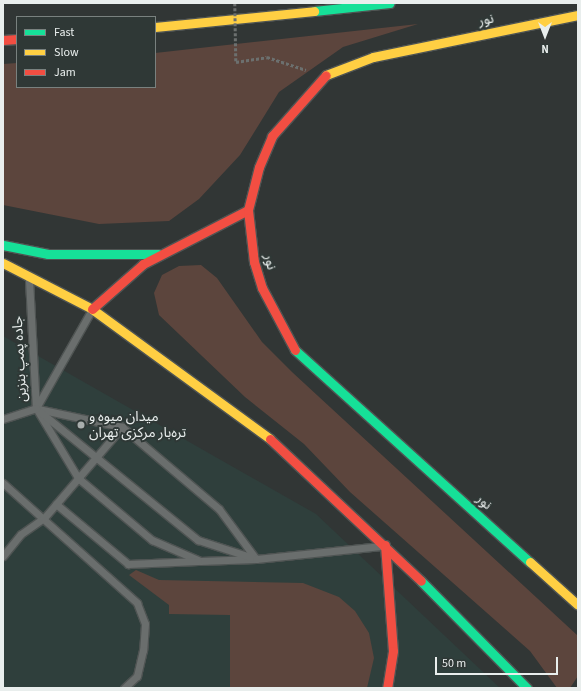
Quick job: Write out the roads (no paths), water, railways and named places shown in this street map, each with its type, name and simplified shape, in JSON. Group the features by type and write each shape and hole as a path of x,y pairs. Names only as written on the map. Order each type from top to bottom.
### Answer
{"main road":[{"path":"156,27 390,3"},
{"name":"نور","path":"578,15 373,57 324,76 272,136 259,167 248,210 254,262 262,288 290,345 578,605"},
{"path":"3,40 16,39"},
{"path":"92,309 143,264 248,210"},
{"path":"3,245 48,254 162,254"},
{"path":"3,263 29,275 92,309 271,440 385,545 527,688"},
{"path":"385,545 393,652 387,688"}],"lane":[{"name":"جاده پمپ بنزین","path":"3,419 36,408 29,275"},
{"path":"36,408 92,309"},
{"path":"36,408 122,427 219,509 256,559"},
{"path":"36,408 97,455 198,540 256,559"},
{"path":"36,408 78,478 152,540 200,561"},
{"path":"3,556 21,534 44,518 122,427"},
{"path":"3,483 138,603 145,624 143,650 137,676 124,688"},
{"path":"56,504 128,564 256,559 385,545"}],"place":[{"name":"میدان میوه و تره‌بار مرکزی تهران","path":"81,425"}]}
